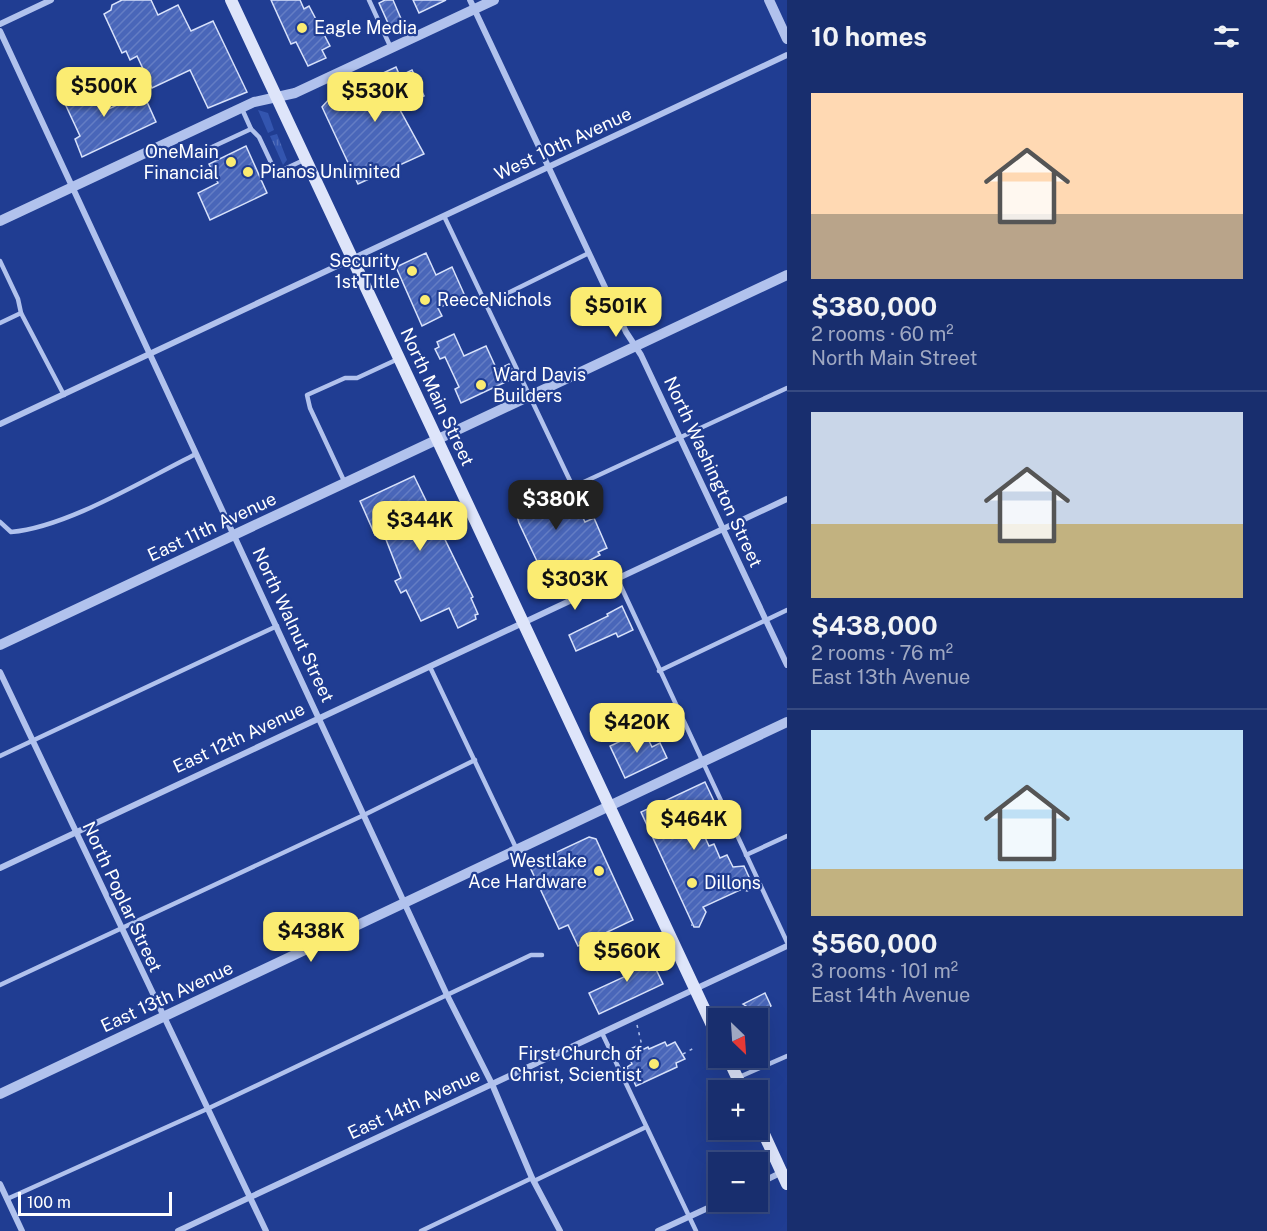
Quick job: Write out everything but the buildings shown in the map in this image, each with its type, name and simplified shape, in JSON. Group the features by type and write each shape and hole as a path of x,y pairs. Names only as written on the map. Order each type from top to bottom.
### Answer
{"main road":[{"name":"North Main Street","path":"231,0 708,1016"},
{"path":"732,1068 737,1078"},
{"path":"767,1140 785,1176"}],"street":[{"path":"0,24 51,0"},
{"path":"0,221 242,108 295,93 391,48 472,5 494,0"},
{"path":"769,0 787,39"},
{"name":"North Washington Street","path":"472,5 787,665"},
{"name":"North Walnut Street","path":"0,31 404,903 492,1084 533,1180 560,1231"},
{"name":"West 10th Avenue","path":"0,424 787,55"},
{"name":"East 11th Avenue","path":"0,645 787,275"},
{"name":"East 12th Avenue","path":"0,868 787,499"},
{"name":"North Poplar Street","path":"0,672 120,929 266,1231"},
{"name":"East 13th Avenue","path":"0,1094 787,722"},
{"name":"East 14th Avenue","path":"178,1231 696,990 787,944"},
{"path":"768,1181 785,1176"},
{"path":"0,1184 22,1231"},
{"path":"658,1231 708,1208"}],"lane":[{"path":"369,0 391,48"},
{"path":"242,108 251,129 260,137 276,173 306,159"},
{"path":"210,148 251,129"},
{"path":"444,216 573,487 787,388"},
{"path":"486,304 589,253"},
{"path":"0,261 18,299 21,313 64,394"},
{"path":"0,323 21,313"},
{"path":"345,483 310,408 307,395 345,378 357,378 399,358"},
{"path":"0,522 11,532 38,529 70,516 196,454"},
{"path":"617,578 787,944"},
{"path":"659,671 787,610"},
{"path":"0,756 277,626"},
{"path":"430,667 517,850"},
{"path":"0,985 364,815 475,760"},
{"path":"746,855 787,836"},
{"path":"7,1199 207,1109 531,955 542,955"},
{"path":"602,1033 696,1231"},
{"path":"737,1078 787,1056"},
{"path":"422,1231 646,1127"}],"path":[{"path":"634,1018 642,1036 644,1050"},
{"path":"683,1054 696,1047"}],"green space":[{"path":"258,110 268,113 274,130 268,133"},
{"path":"277,134 287,160 283,165 270,136"}],"place":[{"name":"Eagle Media","path":"302,28"},
{"name":"OneMain Financial","path":"231,162"},
{"name":"Pianos Unlimited","path":"248,172"},
{"name":"Security 1st TItle","path":"412,271"},
{"name":"ReeceNichols","path":"425,300"},
{"name":"Ward Davis Builders","path":"481,385"},
{"name":"Westlake Ace Hardware","path":"599,871"},
{"name":"Dillons","path":"692,883"},
{"name":"First Church of Christ, Scientist","path":"654,1064"}]}
